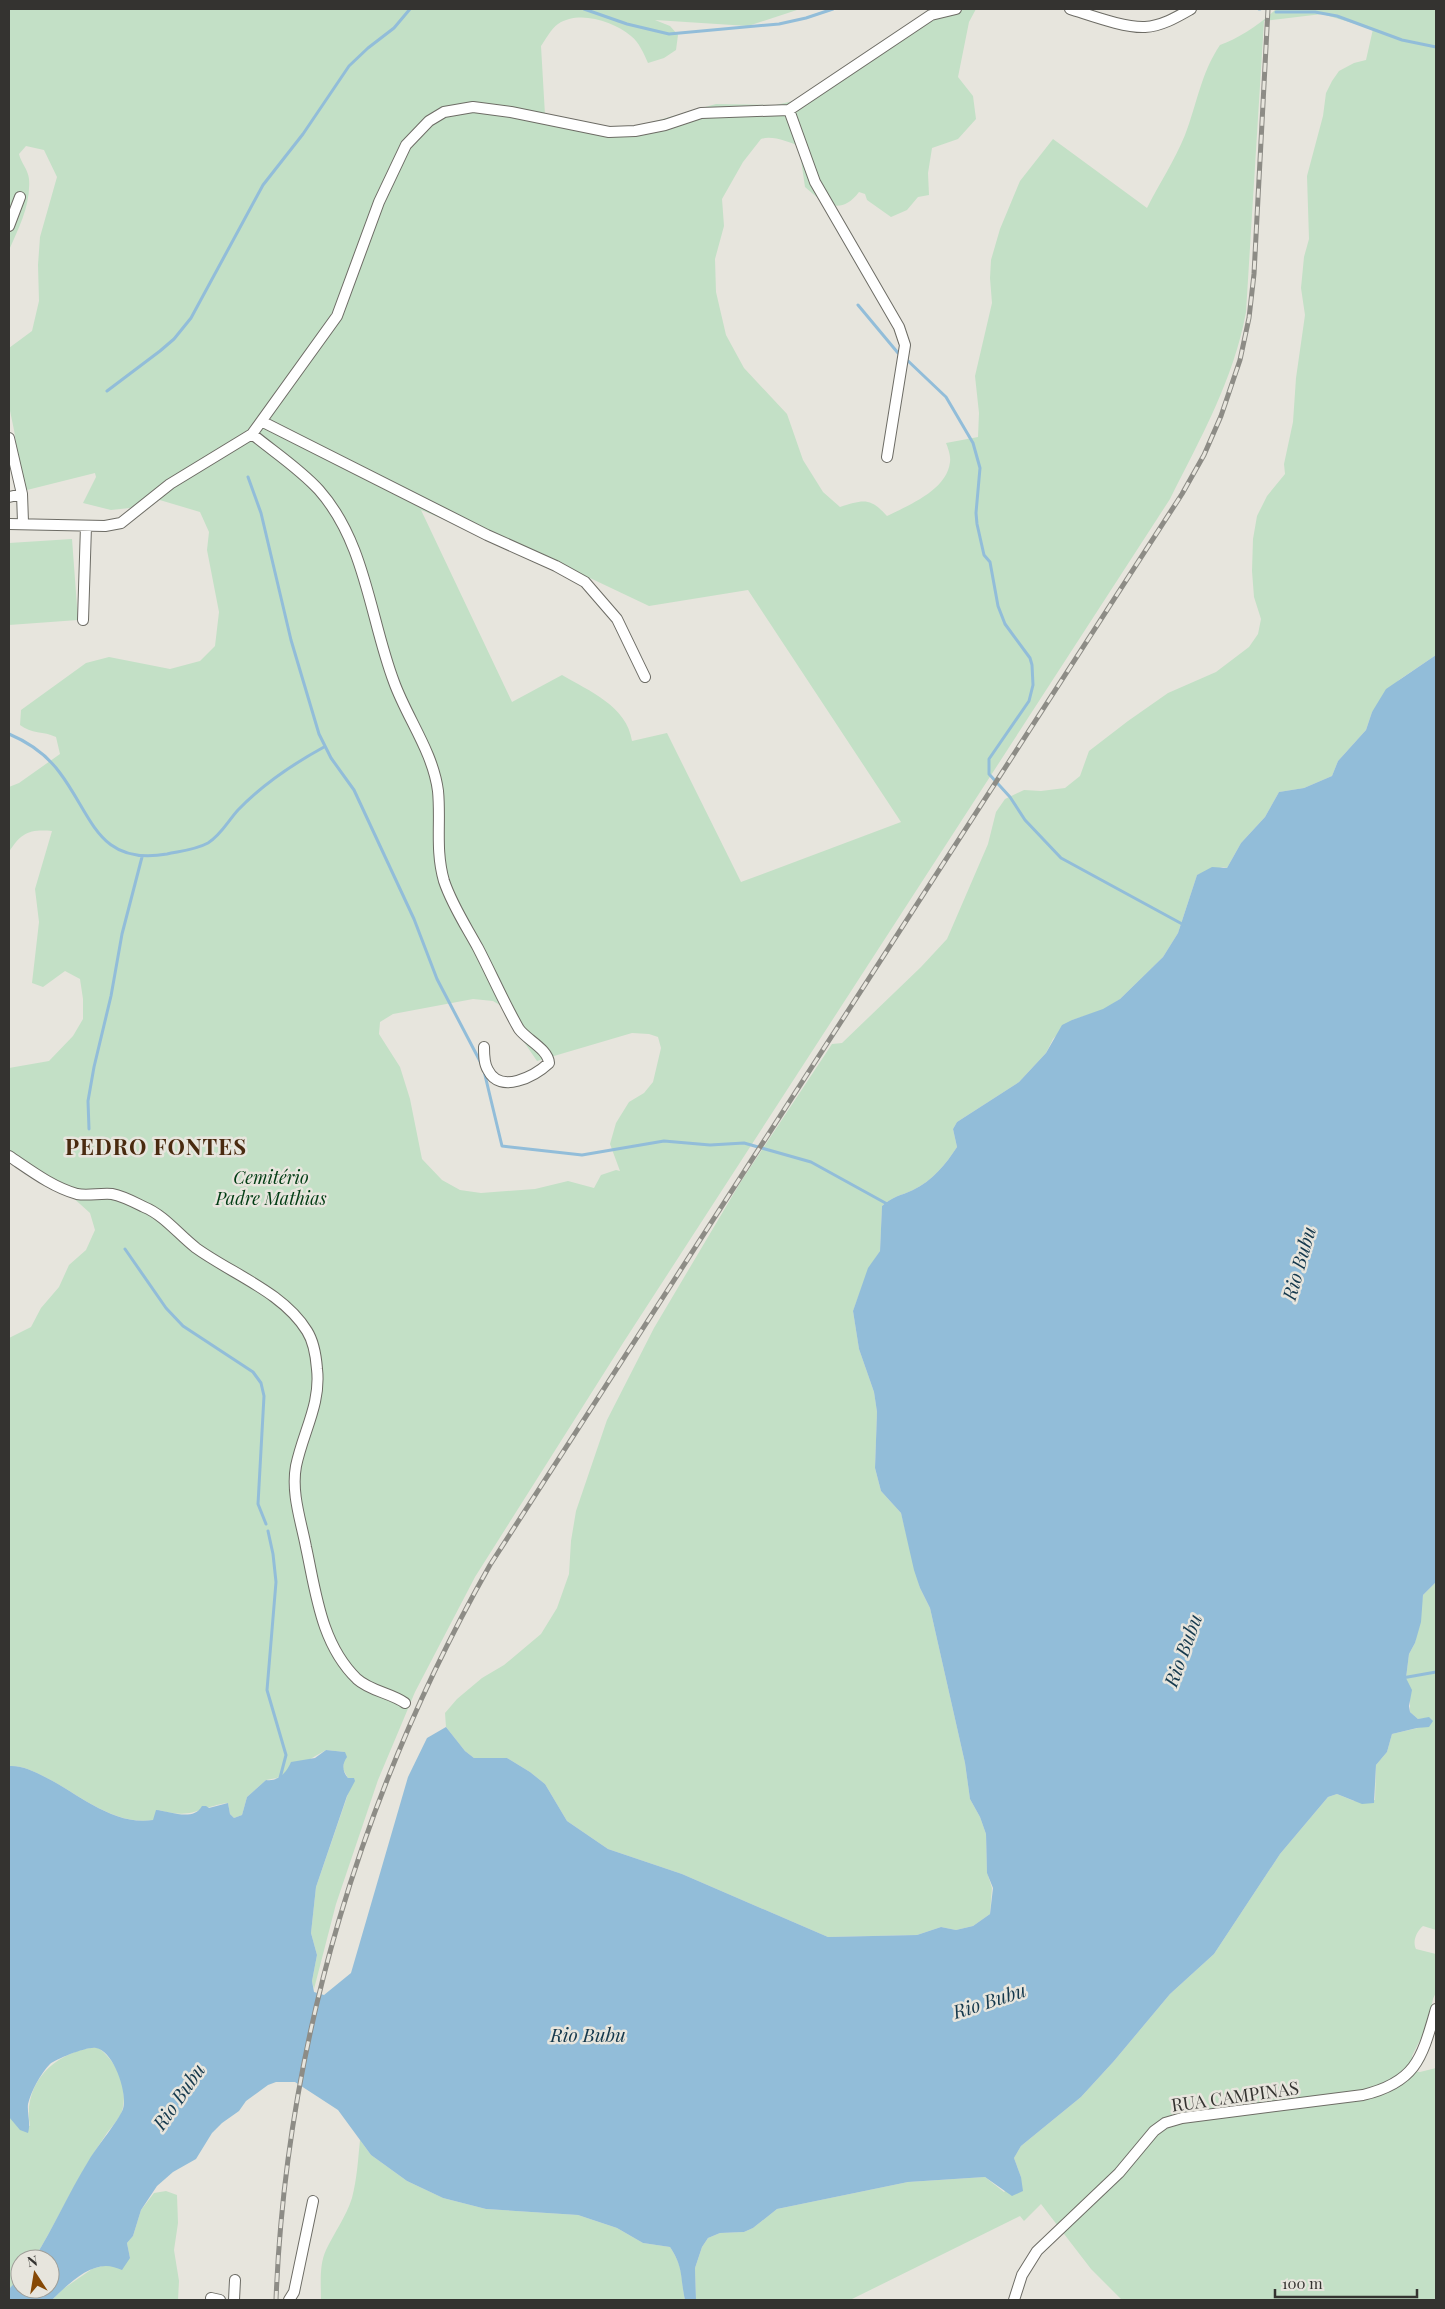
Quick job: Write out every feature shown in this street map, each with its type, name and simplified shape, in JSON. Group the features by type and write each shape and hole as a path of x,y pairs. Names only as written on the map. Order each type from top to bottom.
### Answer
{"street":[{"path":"9,524 23,522 105,526 121,523 170,484 252,434 263,422 337,316 392,172 406,145 429,121 444,112 473,107 511,112 609,132 635,132 665,125 701,113 789,110 931,16 956,9"},
{"path":"1070,9 1106,20 1144,27 1170,21 1191,9"},
{"path":"789,110 815,182 899,327 905,345 886,457"},
{"path":"9,226 20,197"},
{"path":"263,422 487,535 556,566 585,582 617,619 645,677"},
{"path":"252,434 319,490 337,516 356,556 382,650 394,684 429,759 435,777 438,791 438,846 441,870 449,895 519,1029 524,1036 546,1054 549,1063 526,1078 504,1083 495,1079 487,1070 484,1047"},
{"path":"9,438 22,494 23,522"},
{"path":"9,497 22,494"},
{"path":"83,620 86,526"},
{"path":"9,1156 43,1178 71,1192 114,1195 150,1209 196,1248 277,1299 307,1331 316,1356 318,1390 296,1468 295,1485 316,1602 326,1632 345,1664 356,1678 366,1686 392,1694 405,1703"},
{"name":"RUA CAMPINAS","path":"1014,2300 1022,2275 1037,2251 1119,2174 1159,2127 1165,2123 1182,2118 1363,2095 1382,2090 1408,2074 1418,2061 1427,2042 1436,2008"},
{"path":"289,2300 295,2290 313,2201"},
{"path":"234,2300 236,2280"}],"green space":[{"name":"Cemitério Padre Mathias","path":"9,9 800,9 748,26 655,20 670,26 678,35 676,50 664,58 648,63 641,48 634,39 624,31 606,22 596,19 576,18 558,24 541,46 545,115 573,123 596,124 601,128 627,129 716,104 776,105 798,100 941,9 976,9 969,22 958,77 973,96 976,119 958,139 932,148 928,173 929,195 918,197 907,210 891,217 867,200 865,194 859,192 852,200 845,204 832,205 818,198 805,187 799,146 765,138 761,139 743,162 722,199 724,226 715,259 716,292 726,335 744,368 787,414 803,460 823,492 840,507 866,502 876,506 887,516 926,495 942,481 950,462 946,443 978,437 979,413 975,376 992,303 991,260 1000,229 1020,181 1053,139 1147,208 1181,144 1208,67 1220,45 1250,30 1276,9 1436,9 1436,655 1399,680 1372,712 1366,730 1338,761 1332,776 1304,788 1279,792 1265,817 1241,843 1227,868 1223,867 1197,875 1178,933 1163,957 1120,999 1103,1010 1072,1020 1053,1039 1046,1053 1019,1082 957,1122 953,1129 957,1147 938,1172 920,1186 893,1198 882,1206 880,1251 869,1268 853,1311 859,1349 874,1392 877,1412 875,1468 881,1491 901,1513 920,1588 930,1608 965,1763 970,1799 980,1817 986,1834 987,1872 992,1888 990,1914 973,1926 956,1930 941,1927 917,1935 828,1937 682,1874 608,1849 567,1821 545,1784 530,1772 507,1758 474,1758 465,1751 446,1727 445,1713 457,1699 482,1678 504,1665 541,1634 557,1608 569,1574 571,1541 576,1511 607,1420 654,1328 740,1183 832,1044 842,1043 921,967 947,939 988,844 996,812 1005,799 1024,790 1041,791 1065,788 1080,776 1089,751 1168,693 1216,672 1249,647 1258,634 1261,619 1254,597 1252,571 1253,539 1257,516 1267,496 1285,474 1284,464 1293,422 1296,378 1305,315 1301,288 1304,257 1309,239 1307,176 1323,116 1326,93 1339,71 1354,63 1366,60 1373,29 1322,14 1264,21 1246,312 1241,337 1225,385 1204,431 1170,499 623,1343 475,1577 415,1692 378,1780 336,1904 314,1989 312,1981 317,1955 311,1933 316,1887 349,1791 348,1778 343,1769 345,1752 326,1750 277,1778 266,1780 247,1797 242,1815 234,1818 230,1814 228,1803 180,1814 159,1810 154,1820 139,1821 124,1818 110,1814 58,1784 23,1767 9,1766 9,1338 31,1327 41,1308 59,1287 69,1265 86,1250 95,1230 90,1213 70,1195 9,1150 9,1068 49,1061 73,1036 83,1019 80,979 65,971 43,987 32,983 39,922 35,889 52,831 37,831 26,834 18,840 9,852 9,787 19,783 60,754 56,737 29,730 20,725 21,710 86,663 109,657 170,669 200,661 215,646 219,612 207,550 209,532 200,512 153,498 130,508 111,510 83,503 96,477 95,473 23,491 9,406 9,348 32,331 39,301 38,265 40,237 57,177 44,150 26,146 19,154 29,179 28,198 17,233 9,250","holes":["421,510 590,578 649,606 748,590 901,822 741,882 667,733 632,741 629,729 615,709 595,694 562,675 512,702","473,999 493,1001 510,1011 524,1042 537,1061 632,1033 649,1034 658,1037 661,1048 653,1082 644,1093 629,1102 616,1123 610,1144 620,1171 616,1170 601,1175 594,1188 568,1181 535,1189 481,1193 460,1190 442,1180 422,1159 410,1099 400,1067 379,1034 380,1022 393,1014"]},
{"path":"72,539 78,620 9,625 9,543"},
{"path":"1436,1582 1436,1930 1423,1926 1417,1933 1415,1946 1416,1949 1436,1954 1436,1992 1427,2026 1412,2056 1413,2071 1420,2072 1436,2068 1436,2300 1122,2300 1091,2269 1041,2204 1024,2221 1020,2216 850,2300 696,2300 695,2268 702,2247 708,2238 720,2233 744,2232 753,2228 777,2209 908,2182 985,2177 1004,2192 1021,2177 1014,2158 1021,2146 1081,2097 1170,1994 1214,1954 1280,1854 1328,1797 1337,1794 1354,1801 1375,1800 1376,1765 1387,1752 1392,1734 1422,1727 1429,1718 1418,1719 1410,1712 1410,1699 1406,1678 1409,1654 1415,1643 1423,1595"},
{"path":"97,2047 104,2052 115,2066 122,2082 124,2099 122,2111 86,2166 40,2249 10,2249 9,2289 9,2117 30,2126 29,2110 31,2096 37,2083 56,2062 82,2050"},
{"path":"360,2140 371,2155 407,2181 443,2198 486,2209 578,2215 617,2228 643,2243 670,2247 680,2268 685,2300 321,2300 322,2262 352,2198"},
{"path":"166,2191 177,2195 178,2223 174,2250 179,2281 178,2300 52,2300 60,2299 60,2292 63,2289 92,2269 130,2258 127,2243 133,2236 141,2210 154,2193"}],"water":[{"name":"Rio Bubu","path":"1436,655 1436,1582 1423,1595 1421,1622 1415,1643 1409,1654 1406,1678 1412,1690 1409,1706 1410,1712 1418,1719 1429,1717 1433,1721 1429,1727 1392,1734 1387,1752 1376,1765 1374,1803 1362,1804 1337,1794 1328,1797 1280,1854 1214,1954 1170,1994 1081,2097 1021,2146 1014,2158 1021,2177 1023,2191 1012,2196 985,2177 908,2182 777,2209 753,2228 744,2232 720,2233 708,2238 702,2247 695,2268 696,2300 685,2300 680,2267 670,2247 643,2243 617,2228 578,2215 486,2209 443,2198 407,2181 371,2155 338,2110 295,2082 276,2082 268,2085 246,2101 239,2111 212,2133 196,2159 173,2172 157,2186 141,2210 133,2236 127,2243 130,2258 122,2270 106,2266 91,2269 76,2278 60,2292 60,2249 40,2249 92,2155 121,2114 124,2102 121,2084 114,2065 103,2051 92,2048 59,2059 50,2064 43,2072 29,2099 28,2133 20,2130 9,2117 9,1766 23,1767 58,1784 110,1814 124,1818 138,1821 153,1820 156,1810 187,1815 198,1811 202,1806 209,1808 228,1803 230,1814 234,1818 242,1815 247,1797 266,1780 278,1778 282,1775 291,1762 315,1758 326,1750 345,1752 347,1757 344,1762 345,1773 348,1778 354,1778 355,1781 347,1796 316,1887 311,1933 317,1955 312,1981 314,1992 324,1995 351,1973 408,1777 427,1738 446,1727 465,1751 474,1758 507,1758 530,1772 545,1784 567,1821 608,1849 682,1874 828,1937 917,1935 941,1927 956,1930 973,1926 990,1914 993,1888 987,1873 986,1834 980,1817 970,1799 965,1763 930,1608 914,1570 901,1513 881,1491 875,1468 877,1412 874,1392 859,1349 853,1311 868,1268 880,1251 882,1206 893,1198 920,1186 938,1172 957,1147 953,1129 957,1122 1019,1082 1046,1053 1062,1025 1103,1009 1120,999 1163,957 1178,933 1197,875 1212,867 1227,868 1241,843 1265,817 1279,792 1304,788 1332,776 1338,761 1366,730 1372,712 1386,689"},
{"path":"9,2289 10,2299 53,2299 9,2300"}],"waterway":[{"path":"107,391 174,339 191,318 263,185 303,134 349,66 394,28 410,9"},
{"path":"584,9 627,24 669,34 779,24 833,9"},
{"path":"1276,12 1315,12 1337,16 1402,40 1436,47"},
{"path":"858,305 898,353"},
{"path":"906,359 946,397 973,443 980,468 976,513 984,555 990,562 998,606 1005,624 1030,658 1032,665 1033,685 1029,701 989,759 989,774 1010,797 1025,820 1061,858 1184,925"},
{"path":"248,477 261,513 291,640 319,734 331,758 354,790 414,919 437,979 482,1065"},
{"path":"9,734 37,750 55,766 90,821 112,845 126,853 144,856 183,851 208,843 217,836 238,810 268,783 301,760 324,747"},
{"path":"89,1129 88,1101 94,1067 111,996 122,934 142,857"},
{"path":"484,1071 502,1146 582,1155 664,1141 710,1145 744,1143 811,1162 889,1205"},
{"path":"125,1249 166,1308 183,1326 253,1372 261,1383 264,1396 258,1504 266,1524"},
{"path":"268,1531 276,1582 267,1690 286,1755 280,1778"},
{"path":"1402,1678 1436,1672"}],"railway":[{"path":"276,2300 283,2204 296,2108 315,2013 339,1920 369,1828 404,1738 445,1650 490,1565 1182,494 1204,455 1221,416 1240,360 1249,318 1254,274 1268,9"}],"district":[{"name":"PEDRO FONTES","path":"156,1146"}]}
